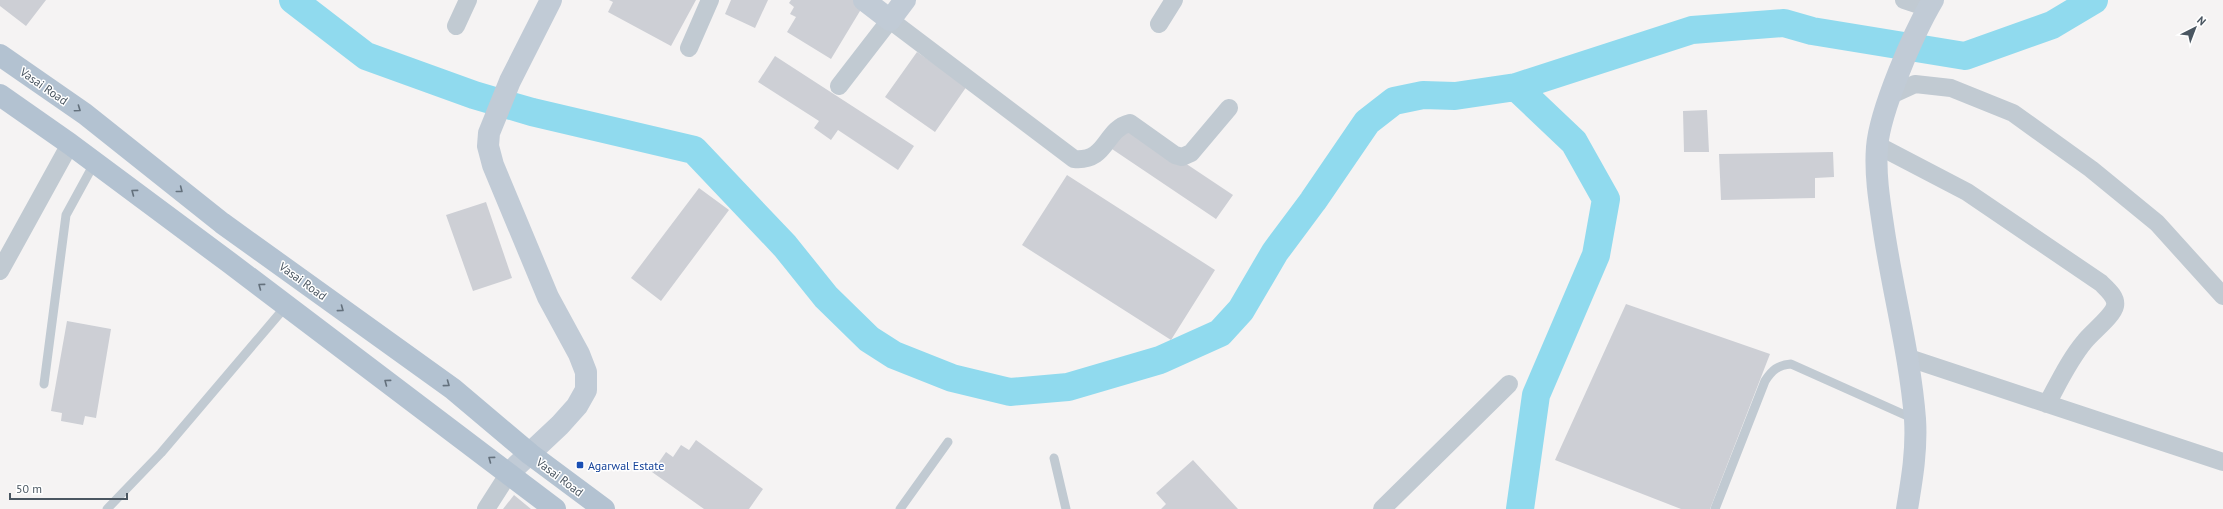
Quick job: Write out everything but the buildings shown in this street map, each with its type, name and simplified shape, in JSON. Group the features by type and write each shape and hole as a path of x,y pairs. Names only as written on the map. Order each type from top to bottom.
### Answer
{"main road":[{"name":"Vasai Road","path":"0,55 85,114 222,223 453,389 530,454 604,509"},
{"path":"0,95 95,162 287,305 555,509"}],"street":[{"path":"456,26 468,0"},
{"path":"486,509 509,473 530,454 577,406 586,390 586,372 579,354 548,297 493,165 488,146 489,133 510,82 551,0"},
{"path":"690,48 710,0"},
{"path":"864,0 1074,159 1086,160 1096,156 1122,125 1130,123 1175,155 1182,157 1191,153 1229,108"},
{"path":"839,86 905,0"},
{"path":"1159,24 1174,0"},
{"path":"1904,0 1928,7 1892,91 1877,145 1877,179 1890,274 1906,357 1915,420 1915,462 1907,509"},
{"path":"1892,91 1915,84 1950,88 2013,113 2091,169 2158,223 2223,296"},
{"path":"0,271 70,144"},
{"path":"1877,145 1967,192 2101,283 2114,297 2115,306 2112,313 2070,361 2047,404"},
{"path":"1906,357 2223,462"},
{"path":"1382,509 1509,384"}],"lane":[{"path":"44,384 66,215 95,162"},
{"path":"107,509 161,453 287,305"},
{"path":"1715,509 1765,381 1772,371 1781,365 1791,364 1915,420"},
{"path":"900,509 948,442"},
{"path":"1054,458 1066,509"}],"waterway":[{"path":"293,0 366,56 474,95 532,112 694,150 785,246 826,297 869,339 894,355 952,378 1010,392 1068,387 1160,360 1220,333 1241,310 1275,252 1313,201 1367,122 1394,101 1423,95 1455,96 1516,87 1692,30 1784,23 1812,31 1965,56 2052,25 2094,0"},
{"path":"1516,87 1574,142 1606,199 1596,255 1536,395 1520,509"}],"place":[{"name":"Agarwal Estate","path":"580,465"}]}
